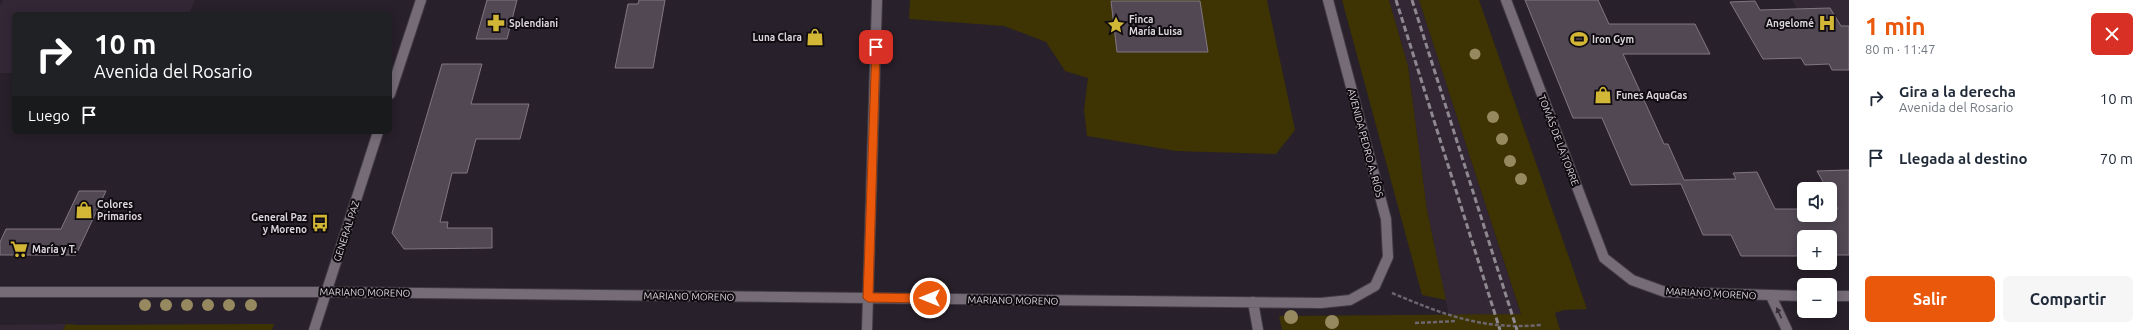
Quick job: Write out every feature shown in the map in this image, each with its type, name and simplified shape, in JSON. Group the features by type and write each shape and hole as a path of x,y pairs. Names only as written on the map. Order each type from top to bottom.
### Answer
{"street":[{"path":"392,88 421,0"},
{"path":"867,330 877,0"},
{"name":"AVENIDA PEDRO A. RÍOS","path":"1328,0 1386,219 1388,257 1375,286"},
{"name":"TOMÁS DE LA TORRE","path":"1506,0 1604,258 1622,275"},
{"name":"GENERAL PAZ","path":"314,330 377,134"},
{"name":"MARIANO MORENO","path":"1622,275 1644,287 1664,292 1797,296"},
{"name":"MARIANO MORENO","path":"0,292 326,292 1321,303 1350,300 1375,286"},
{"path":"1771,296 1787,330"},
{"path":"1837,296 1849,296"},
{"path":"1253,302 1258,330"}],"path":[{"path":"1375,286 1460,321 1474,325 1516,328 1541,325"},
{"path":"1415,323 1460,321"}],"shaded area":[{"path":"3,0 195,0 190,12 12,12 12,73 0,73 0,5"},
{"path":"910,0 1267,0 1295,130 1276,154 1176,151 1087,136 1084,110 1088,78 1065,71 1046,42 1004,26 909,19"},
{"path":"1342,0 1389,0 1408,66 1427,210 1446,300 1422,295"},
{"path":"1389,0 1419,0 1526,330 1452,330 1427,210 1408,66"},
{"path":"1419,0 1479,0 1587,309 1564,310 1555,313 1560,330 1282,330 1279,316 1521,314"},
{"name":"Angelomé","path":"1792,0 1849,0 1849,70 1832,70"},
{"path":"66,324 63,330 0,330 0,325"},
{"path":"66,324 274,324 272,330 63,330"}],"building":[{"name":"Splendiani","path":"487,0 517,0 507,39 476,39"},
{"path":"639,0 665,0 653,68 615,68 628,4 638,4"},
{"path":"1525,0 1598,0 1609,24 1695,24 1710,54 1623,54 1664,144 1668,144 1684,180 1736,179 1733,173 1757,172 1775,209 1797,209 1797,222 1837,222 1837,182 1823,182 1817,171 1849,170 1849,255 1837,255 1837,230 1797,230 1797,256 1741,256 1731,235 1703,235 1681,184 1631,185 1602,118 1573,118"},
{"path":"1111,1 1200,1 1208,52 1117,52"},
{"path":"1755,1 1760,10 1830,8 1841,26 1849,26 1849,70 1832,70 1829,64 1805,65 1801,58 1763,59 1730,2"},
{"path":"442,64 482,64 471,104 529,104 520,139 476,139 467,173 452,173 440,222 448,222 447,228 492,228 492,248 404,249 392,233"},
{"name":"Colores Primarios","path":"79,191 106,191 76,255 0,255 0,242 6,229 61,229"}],"railway":[{"path":"1396,0 1500,330"},
{"path":"1412,0 1517,330"}],"place":[{"name":"Splendiani","path":"496,23"},
{"name":"Angelomé","path":"1827,23"},
{"name":"Finca María Luisa","path":"1116,25"},
{"name":"Luna Clara","path":"815,37"},
{"name":"Iron Gym","path":"1579,39"},
{"name":"Funes AquaGas","path":"1603,95"},
{"name":"Colores Primarios","path":"84,210"},
{"name":"General Paz y Moreno","path":"320,223"},
{"name":"María y T.","path":"19,249"}],"route":[{"path":"876,47 868,298 930,298"}]}
